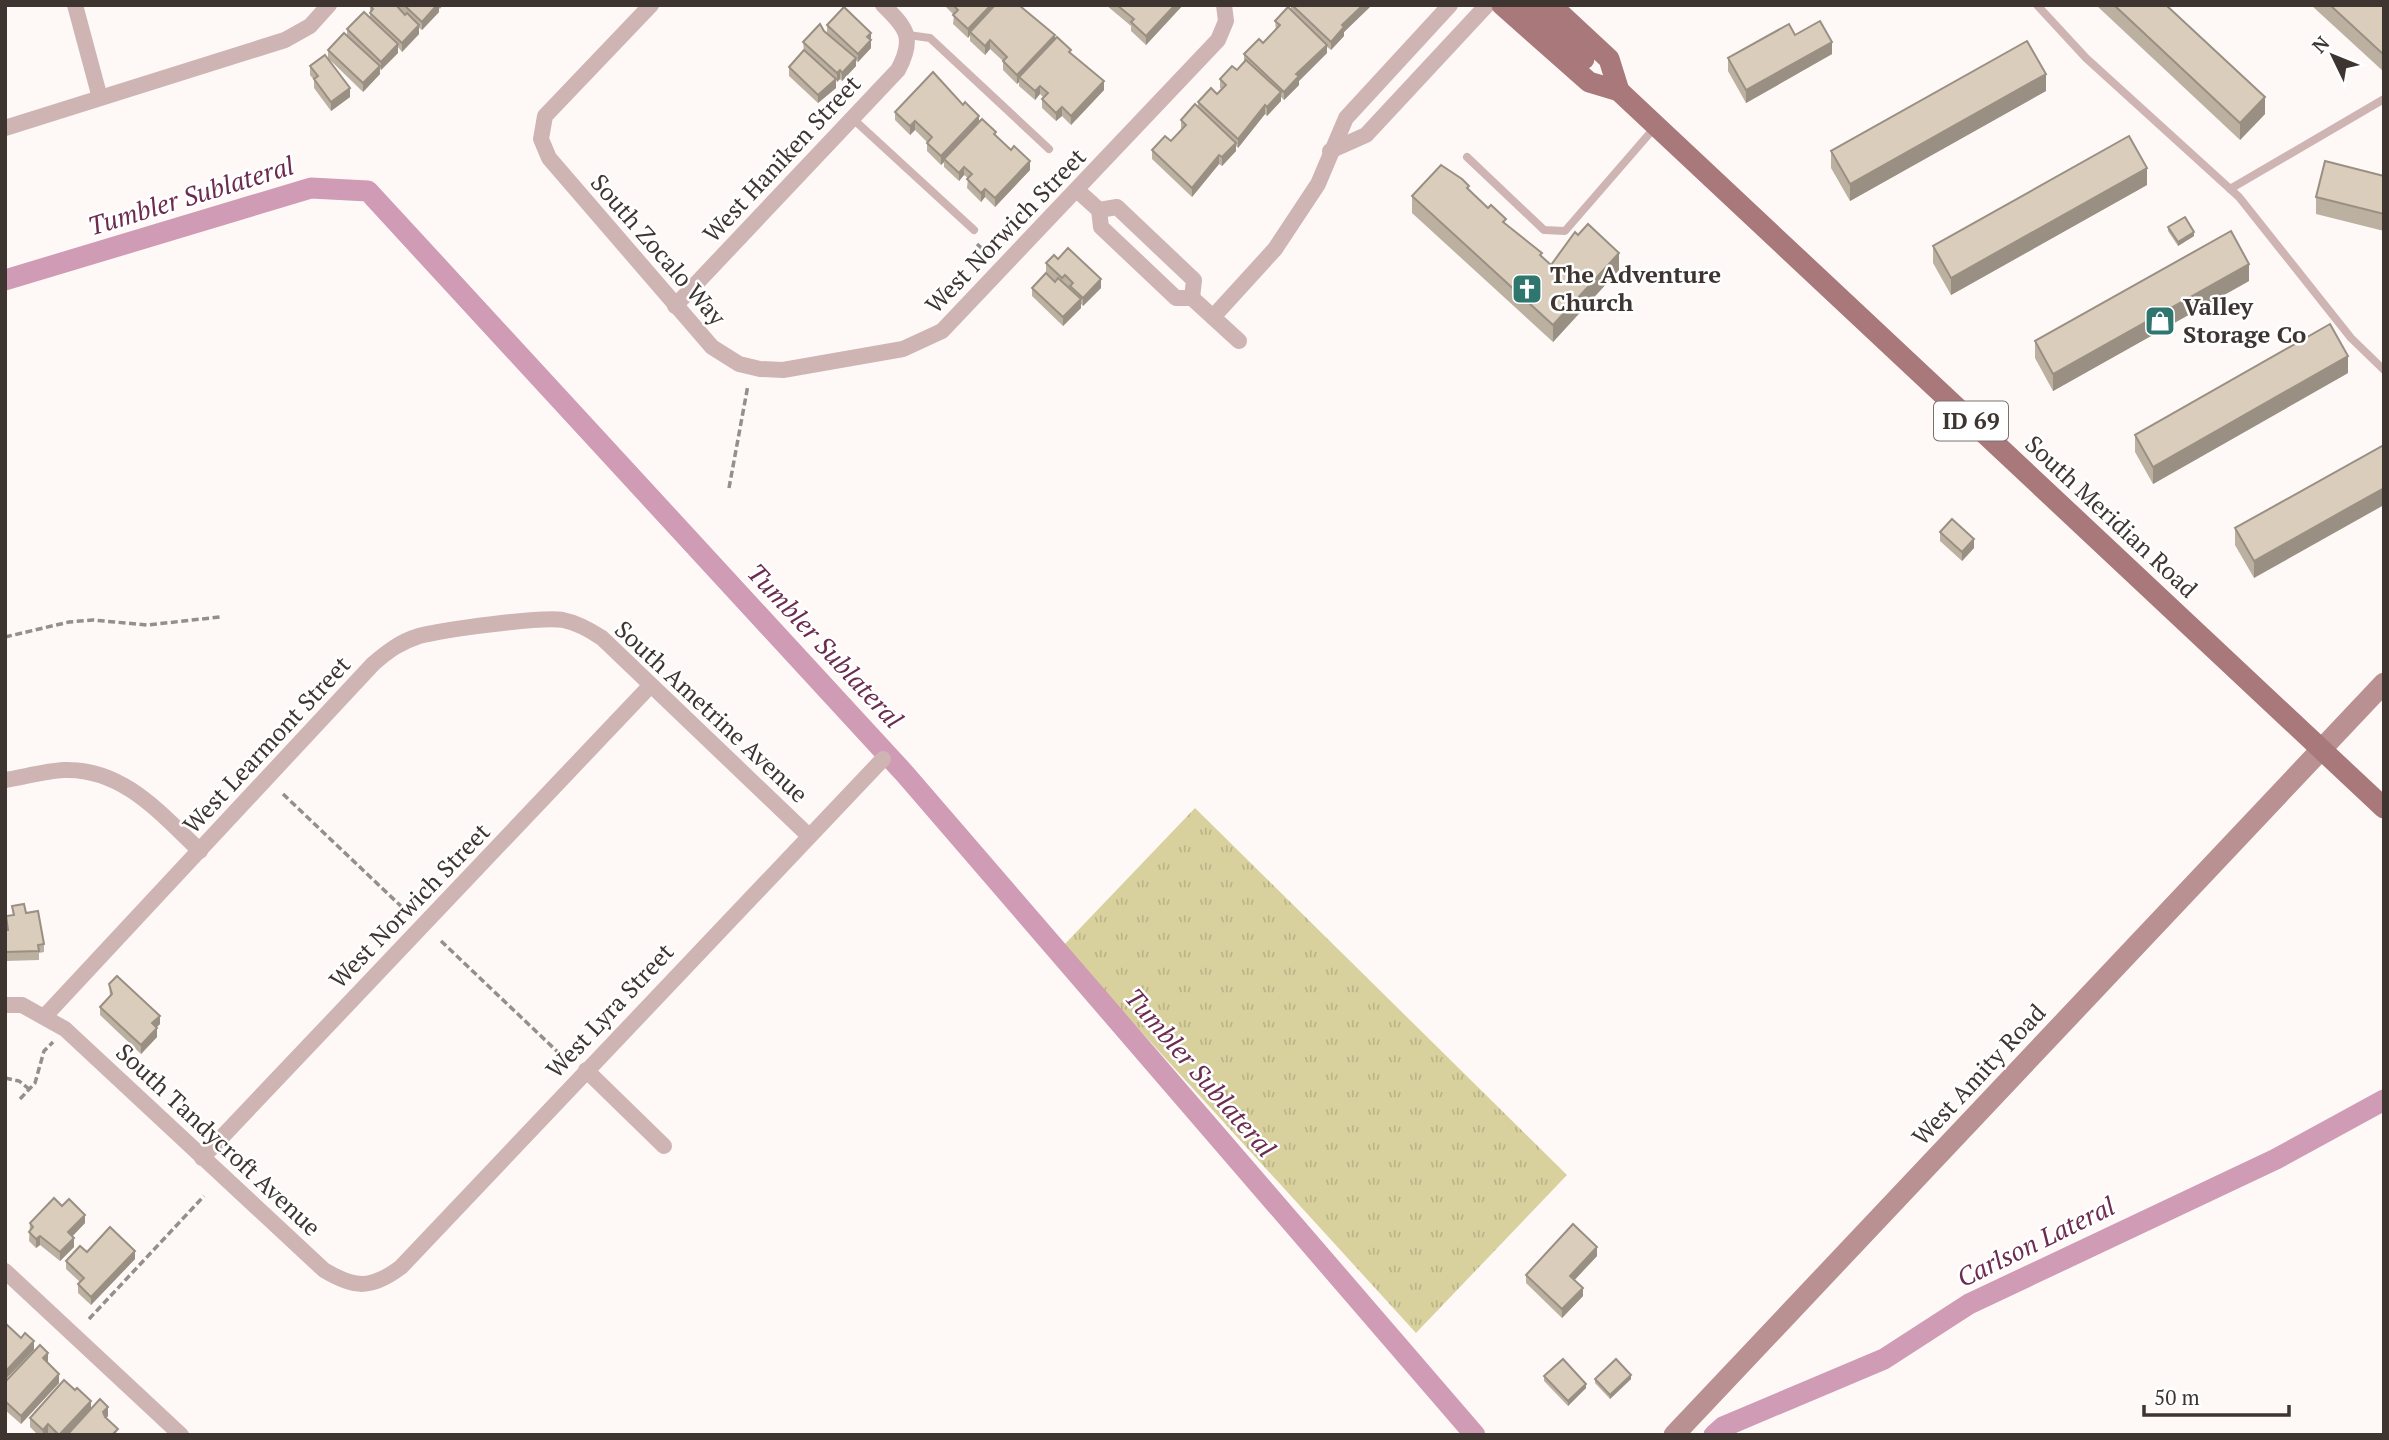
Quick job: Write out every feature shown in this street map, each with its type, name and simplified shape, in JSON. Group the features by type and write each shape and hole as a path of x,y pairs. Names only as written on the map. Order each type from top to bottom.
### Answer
{"main road":[{"name":"South Meridian Road","path":"1502,5 1588,82 1617,85"},
{"path":"1527,5 1590,65 1617,85"},
{"name":"South Meridian Road","path":"1551,5 1609,59 1617,85 1656,126 2384,808"},
{"name":"West Amity Road","path":"1674,1435 2384,683"}],"street":[{"path":"75,5 100,98"},
{"path":"5,128 285,40 310,26 329,5"},
{"name":"South Zocalo Way","path":"651,5 545,116 541,139 549,158 675,306 723,356 760,369"},
{"path":"883,5 902,23 908,35"},
{"path":"1213,317 1275,249 1318,184 1330,150 1346,118 1450,5"},
{"path":"1330,150 1366,135 1487,5"},
{"name":"West Norwich Street","path":"760,369 783,370 903,349 931,339 953,321 1078,191 1218,40 1225,13"},
{"name":"West Haniken Street","path":"675,306 898,69 906,54 908,35"},
{"path":"1078,191 1099,210 1101,227 1176,298 1192,298 1240,341"},
{"path":"1099,210 1117,207 1194,280 1192,298"},
{"name":"West Learmont Street","path":"45,1016 373,664 393,647 420,636 538,620 561,619 580,625"},
{"name":"South Ametrine Avenue","path":"580,625 602,638 809,836"},
{"name":"West Norwich Street","path":"202,1158 650,685"},
{"name":"West Lyra Street","path":"366,1285 386,1279 401,1267 883,759"},
{"path":"5,780 65,770 107,776 138,793 200,851"},
{"name":"South Tandycroft Avenue","path":"5,1005 22,1006 65,1029 324,1270 342,1282 366,1285"},
{"path":"586,1070 664,1146"},
{"path":"5,1271 181,1435"}],"lane":[{"path":"2036,5 2086,58 2230,189 2351,338 2384,370"},
{"path":"908,35 930,38 1049,149"},
{"path":"2230,189 2384,99"},
{"path":"852,118 974,230"},
{"path":"1467,157 1545,230 1565,231 1656,126"}],"path":[{"path":"729,488 748,385"},
{"path":"5,637 69,622 93,620 147,625 220,617"},
{"path":"283,793 405,910"},
{"path":"441,941 564,1057"},
{"path":"20,1099 40,1074 44,1051 55,1040"},
{"path":"5,1078 19,1081 29,1089"},
{"path":"89,1319 204,1196"}],"green space":[{"path":"1195,808 1567,1175 1416,1333 1063,946"}],"building":[{"path":"370,5 396,5 419,25 402,43 370,13 373,9"},
{"path":"404,5 437,5 422,22"},
{"path":"953,5 991,5 968,29 953,15 958,10"},
{"path":"995,5 1021,5 1055,35 1017,75 1003,61 1007,57 990,40 985,46 970,32"},
{"path":"1117,5 1175,5 1146,36 1131,22 1134,19"},
{"path":"1292,5 1363,5 1342,25 1344,27 1331,42"},
{"path":"2114,5 2166,5 2265,97 2240,123"},
{"path":"2330,5 2383,5 2384,55"},
{"path":"844,7 871,33 867,37 871,40 858,54 827,25"},
{"path":"1288,7 1327,45 1296,74 1299,76 1284,92 1244,54 1259,39 1263,43 1280,25 1275,21"},
{"path":"364,12 398,44 381,62 347,29"},
{"path":"1820,21 1832,42 1746,90 1728,58 1789,24 1795,35"},
{"path":"820,24 824,31 856,58 842,73 840,70 837,73 803,42"},
{"path":"344,33 380,66 363,83 328,50"},
{"path":"1057,37 1071,50 1069,52 1104,81 1071,116 1062,107 1056,113 1042,99 1048,93 1040,86 1035,91 1019,77"},
{"path":"2027,41 2046,74 1850,184 1831,151"},
{"path":"804,50 836,79 818,95 789,67"},
{"path":"325,55 350,88 331,102 314,79 318,76 310,66"},
{"path":"1246,60 1281,92 1267,107 1265,105 1238,139 1198,102 1211,88 1217,94 1226,85 1220,79 1232,66 1237,70"},
{"path":"933,72 963,105 965,102 979,116 941,156 927,143 932,137 915,121 910,126 895,112"},
{"path":"1195,104 1236,143 1222,157 1219,155 1192,188 1152,150 1165,136 1171,141 1186,125 1181,120"},
{"path":"982,119 1011,150 1014,146 1030,161 995,198 985,189 981,193 967,179 972,174 964,167 959,173 944,159"},
{"path":"2129,136 2147,168 1951,278 1933,246"},
{"path":"2325,161 2384,176 2384,214 2316,197"},
{"path":"1441,165 1462,179 1469,186 1467,188 1488,208 1491,205 1506,219 1503,222 1542,253 1540,255 1551,265 1575,232 1578,235 1588,224 1619,253 1553,325 1412,196"},
{"path":"2185,217 2194,232 2178,242 2168,227"},
{"path":"2231,231 2249,264 2053,374 2035,341"},
{"path":"1068,248 1101,279 1083,298 1070,286 1073,283 1065,275 1062,278 1046,263 1054,255 1058,259"},
{"path":"1046,273 1055,282 1058,278 1081,299 1063,317 1032,288"},
{"path":"2330,324 2348,356 2153,467 2135,435"},
{"path":"2384,445 2384,488 2254,561 2235,528"},
{"path":"1952,519 1974,539 1962,552 1940,532"},
{"path":"24,904 26,913 38,911 44,944 38,945 39,951 5,952 5,930 8,930 6,916 14,915 12,906"},
{"path":"117,976 160,1016 152,1023 157,1028 141,1045 100,1007 112,994 109,984"},
{"path":"54,1198 62,1206 69,1199 85,1215 68,1232 74,1238 60,1252 40,1236 36,1239 29,1232 33,1227 30,1223"},
{"path":"1573,1224 1597,1247 1570,1276 1583,1288 1562,1309 1526,1275"},
{"path":"110,1227 135,1251 91,1297 78,1284 84,1278 66,1261 80,1246 87,1252"},
{"path":"5,1323 21,1338 25,1333 34,1341 5,1372"},
{"path":"40,1345 48,1353 43,1358 59,1374 21,1416 5,1401 5,1382"},
{"path":"1563,1359 1586,1384 1568,1401 1544,1376"},
{"path":"1616,1359 1631,1375 1610,1395 1595,1379"},
{"path":"64,1380 91,1401 59,1435 48,1424 43,1430 30,1418"},
{"path":"100,1399 108,1407 103,1412 105,1417 118,1429 112,1435 67,1435"}],"waterway":[{"name":"Tumbler Sublateral","path":"5,280 311,188 368,191 905,774 1475,1435"},
{"name":"Carlson Lateral","path":"1714,1435 1723,1427 1884,1359 1969,1304 2276,1159 2384,1100"}],"place":[{"name":"The Adventure Church","path":"1527,289"},
{"name":"Valley Storage Co","path":"2160,321"}]}
